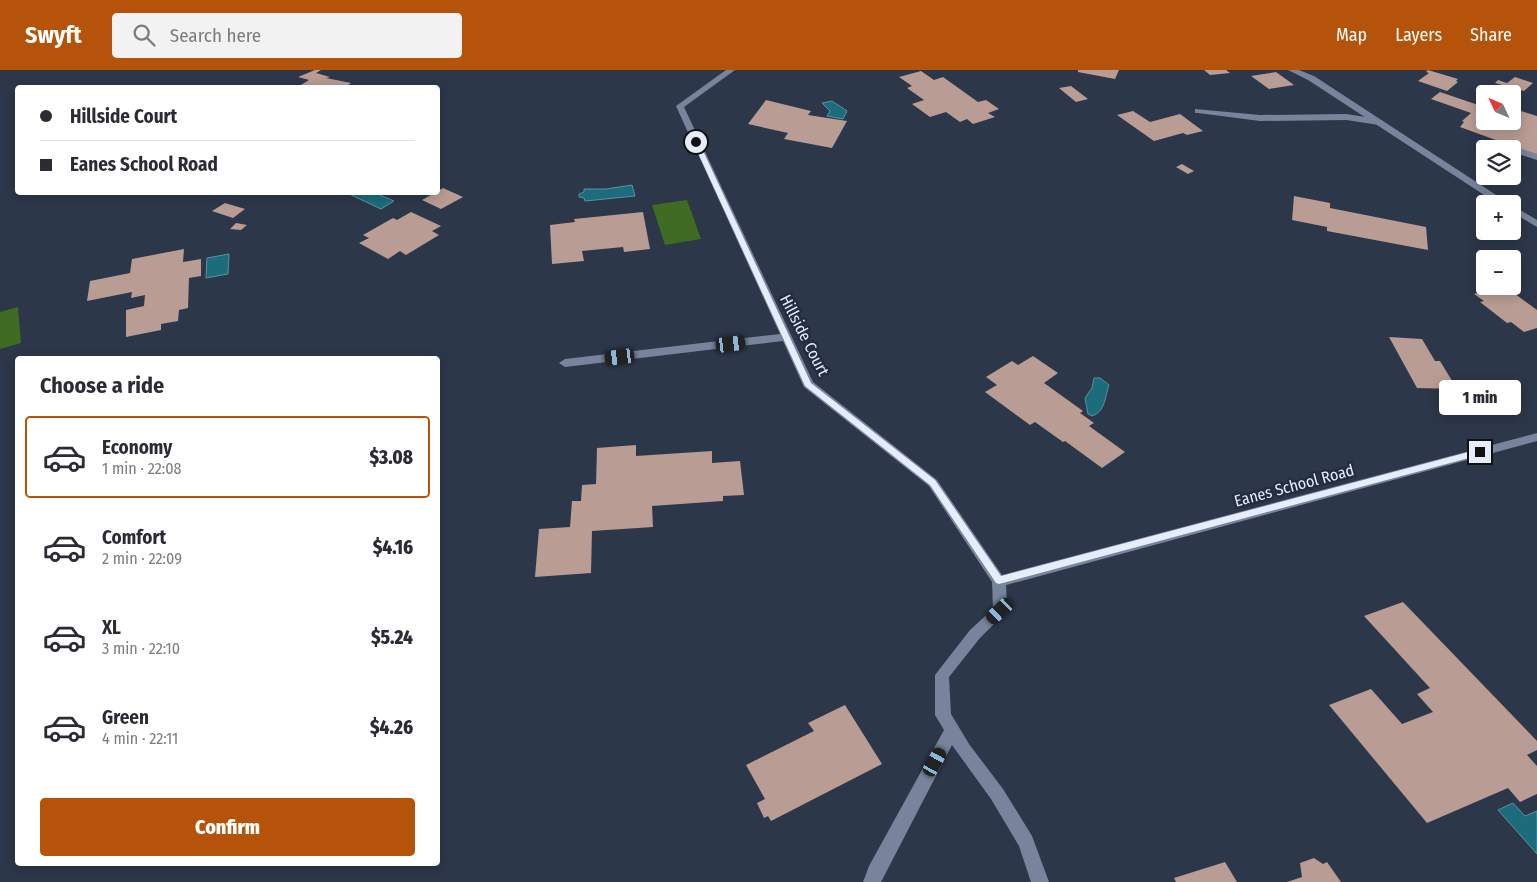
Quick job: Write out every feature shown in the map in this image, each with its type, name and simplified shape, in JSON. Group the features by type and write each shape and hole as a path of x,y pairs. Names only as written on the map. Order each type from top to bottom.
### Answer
{"street":[{"name":"Hillside Court","path":"731,70 680,106 808,384 932,483 999,581"},
{"path":"1292,70 1311,78 1492,195"},
{"path":"1198,111 1260,118 1346,117 1379,122"},
{"path":"1521,152 1537,157"},
{"path":"1521,214 1537,224"},
{"path":"565,363 786,337"},
{"name":"Eanes School Road","path":"999,581 1537,437"},
{"path":"999,581 1000,611 975,634 942,675 943,715 997,794 1026,842 1040,882"},
{"path":"872,882 875,872 952,730"}],"green space":[{"path":"687,200 701,239 665,245 652,205"},
{"path":"18,307 21,343 0,349 0,312"}],"water":[{"path":"832,101 847,111 843,119 827,116 830,111 822,103"},
{"path":"632,185 635,196 585,201 584,198 579,197 579,194 584,192 584,189 606,189"},
{"path":"351,195 380,195 394,201 381,209"},
{"path":"229,254 228,274 206,278 207,258"},
{"path":"1094,378 1100,378 1109,385 1102,408 1092,416 1088,414 1085,398 1092,388"},
{"path":"1513,803 1525,816 1537,811 1537,854 1498,810"}],"building":[{"path":"315,70 321,70 316,73 330,77 326,78 351,83 348,85 301,85 309,80 298,77"},
{"path":"1078,70 1119,70 1115,79 1078,72"},
{"path":"1204,70 1226,70 1230,73 1210,75"},
{"path":"1428,70 1458,79 1456,81 1458,82 1447,91 1418,81 1429,73 1426,72"},
{"path":"921,71 934,80 943,77 978,102 986,100 999,109 988,113 995,117 973,124 967,119 960,122 946,112 930,117 912,104 924,100 907,88 912,86 899,77"},
{"path":"1276,72 1294,85 1269,89 1251,76"},
{"path":"1515,77 1533,83 1524,91 1521,90 1521,85 1495,83 1498,80 1507,83"},
{"path":"1071,86 1088,99 1076,102 1059,88"},
{"path":"1440,92 1476,104 1476,130 1521,130 1521,111 1537,116 1537,155 1521,149 1521,140 1496,140 1460,127 1464,122 1462,121 1471,113 1431,99"},
{"path":"766,100 811,111 808,115 847,121 832,148 784,139 788,133 748,124"},
{"path":"1133,111 1150,122 1180,114 1203,131 1187,135 1183,133 1154,141 1117,115"},
{"path":"1182,164 1194,171 1188,174 1176,167"},
{"path":"443,188 463,197 441,209 422,200 431,195 440,195 440,190"},
{"path":"1294,196 1330,203 1330,208 1426,227 1428,250 1327,231 1327,227 1292,220"},
{"path":"225,203 245,209 233,218 212,211"},
{"path":"411,212 441,226 432,231 439,235 406,255 400,251 388,259 359,243 369,238 363,235 393,218 397,220"},
{"path":"643,212 650,249 624,252 623,247 582,251 584,261 552,264 550,225 575,222 574,219"},
{"path":"236,223 247,225 241,230 230,229"},
{"path":"184,249 183,262 201,259 201,276 189,278 188,308 179,310 178,321 161,324 161,330 126,337 126,310 144,306 145,295 131,298 132,292 87,301 90,281 130,273 132,259"},
{"path":"1474,294 1516,295 1537,310 1537,328 1524,332 1511,322 1507,323 1480,302 1484,301"},
{"path":"1389,337 1422,339 1435,361 1440,361 1457,389 1417,388"},
{"path":"1033,356 1058,373 1044,383 1083,411 1080,413 1094,423 1089,426 1125,452 1102,468 1035,422 1030,425 985,392 997,385 986,377 1012,361 1018,365"},
{"path":"636,445 636,456 712,451 712,463 740,461 744,495 723,496 723,501 652,506 653,527 592,531 591,573 535,577 539,529 570,527 572,501 581,501 582,485 596,484 597,448"},
{"path":"1403,602 1537,741 1537,750 1527,755 1537,766 1537,794 1520,802 1508,788 1427,823 1329,705 1371,689 1402,724 1433,712 1417,694 1430,688 1364,616"},
{"path":"845,705 882,764 771,821 768,816 764,818 757,803 765,799 746,765 814,731 808,723"},
{"path":"1314,858 1323,864 1327,862 1341,882 1287,882 1302,877 1300,863"},
{"path":"1225,862 1237,882 1176,882 1174,878"}],"route":[{"path":"696,142 808,384 932,483 999,581 1480,452"}]}
